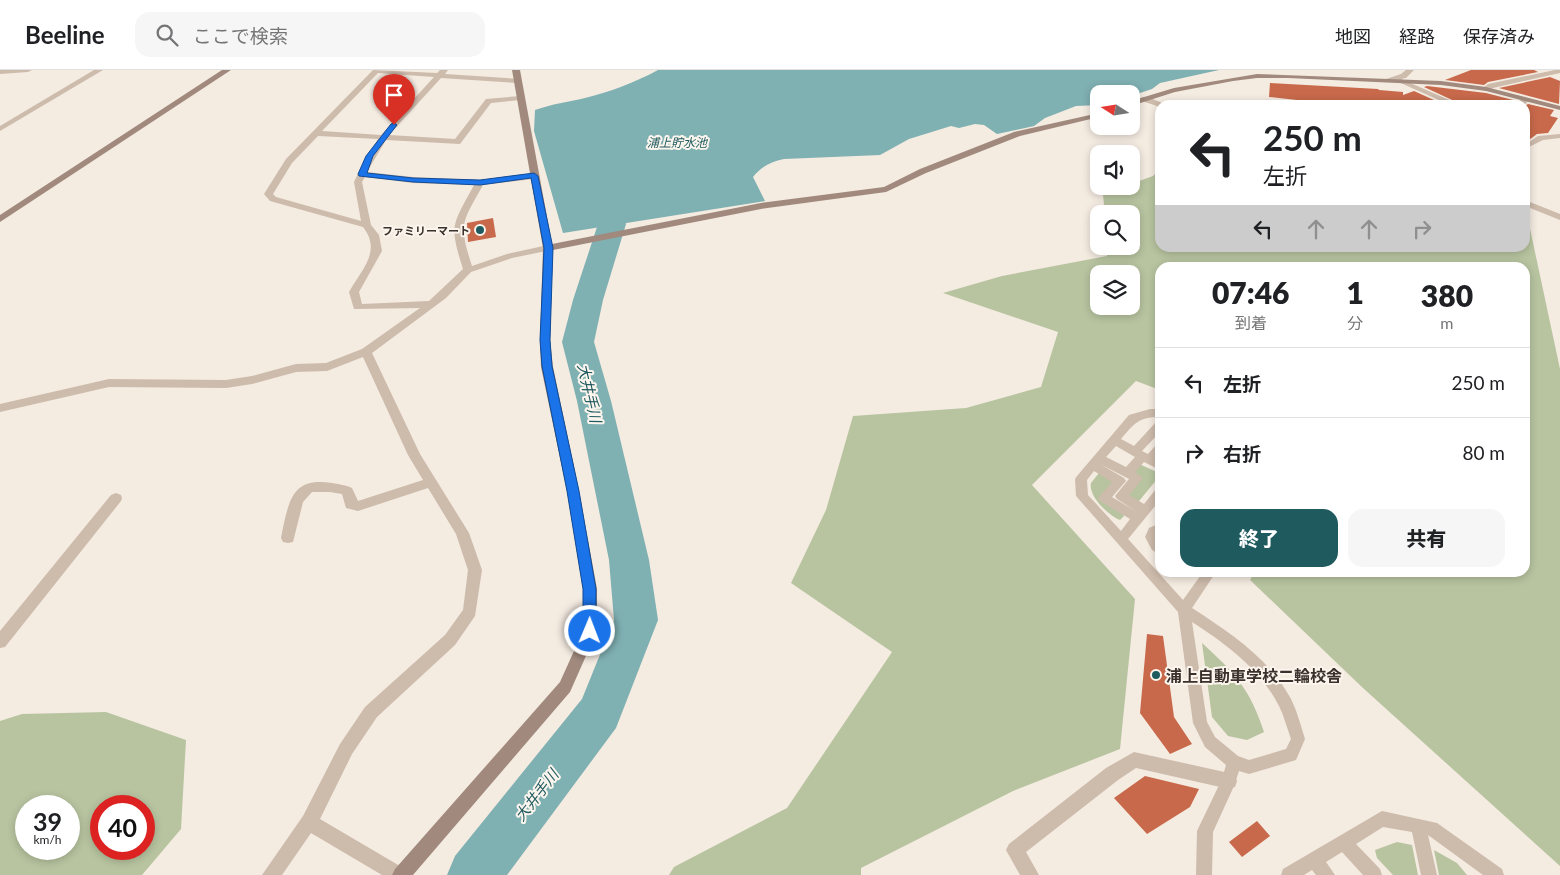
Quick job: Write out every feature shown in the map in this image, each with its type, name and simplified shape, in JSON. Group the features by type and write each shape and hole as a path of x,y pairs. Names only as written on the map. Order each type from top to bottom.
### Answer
{"street":[{"path":"0,72 28,70"},
{"path":"0,129 99,70"},
{"path":"0,219 227,70"},
{"path":"1388,80 1403,76 1410,70"},
{"path":"309,822 400,875 565,687 590,631 590,589 573,491 547,366 545,340 548,248 516,75 377,71 289,159 274,180 268,194 273,199 366,225"},
{"path":"1486,89 1491,86 1560,71"},
{"path":"431,304 358,307 354,292 376,251 374,235 366,225 358,182 370,156 382,138 442,73"},
{"path":"1140,101 1174,90 1257,76 1398,80 1486,89 1530,100"},
{"path":"1398,80 1445,100"},
{"path":"316,133 457,142 489,101 520,98"},
{"path":"1145,99 1155,102"},
{"path":"1530,100 1560,108"},
{"path":"0,408 109,383 226,384 252,380 296,368 327,367 366,352 431,304 468,270 510,256 761,206 886,189 923,171 1017,134 1090,116"},
{"path":"1530,144 1541,138 1560,136"},
{"path":"362,174 413,180 480,182 534,176"},
{"path":"468,270 458,237 459,221 480,182"},
{"path":"1530,205 1560,217"},
{"path":"271,875 309,822 346,749 371,712 450,640 470,612 475,570 462,533 414,455 366,352"},
{"path":"288,538 294,503 298,494 306,488 319,486 347,491 351,504 358,506 430,482"},
{"path":"0,642 116,498"},
{"path":"1030,875 1014,850 1112,774 1134,760 1230,781"}],"lane":[{"path":"1155,413 1132,418 1081,479 1082,496 1121,539 1155,571"},
{"path":"1127,473 1142,456 1155,434"},
{"path":"1114,440 1155,463"},
{"path":"1142,456 1155,450"},
{"path":"1096,461 1137,478 1122,496 1155,526"},
{"path":"1096,461 1120,481 1104,498 1141,514"},
{"path":"1121,539 1155,498"},
{"path":"1155,531 1151,536 1155,545"},
{"path":"1160,577 1184,610 1226,637 1262,670 1285,702 1298,739 1291,755 1248,767 1234,762 1210,742 1200,723 1184,610 1207,577"},
{"path":"1204,875 1205,831 1230,781 1234,762"},
{"path":"1289,875 1382,819 1432,828 1496,875"},
{"path":"1418,826 1429,875"},
{"path":"1344,842 1374,875"},
{"path":"1314,860 1326,875"}],"green space":[{"path":"1155,174 1155,252 1530,252 1530,229 1560,369 1560,866 1363,688 1250,580 1252,577 1530,577 1530,262 1155,262 1155,388 1136,381 1032,485 1135,599 1120,749 1013,791 861,868 861,875 669,875 674,867 787,808 892,652 791,583 826,510 853,416 966,408 1041,387 1058,332 943,293 1002,276 1107,255 1140,255 1140,205 1104,205 1103,195 1140,195 1140,181"},
{"path":"1139,464 1155,471 1155,482 1139,501 1134,501 1127,497 1132,473"},
{"path":"1099,473 1115,481 1101,498 1123,512 1124,516 1120,520 1105,510 1093,494 1091,483"},
{"path":"1202,643 1224,664 1247,693 1264,732 1247,740 1228,736 1212,717"},
{"path":"106,712 186,740 181,829 155,860 155,795 90,795 90,860 155,860 142,875 0,875 0,721 22,714"},
{"path":"1397,842 1412,845 1418,875 1393,875 1377,858 1375,850"},
{"path":"1434,850 1457,863 1467,875 1439,875"}],"water":[{"name":"浦上貯水池","path":"658,70 1219,70 1160,83 1152,89 1140,93 1140,85 1090,85 1090,105 1076,106 1045,118 1034,126 997,134 984,125 975,124 959,128 951,126 909,139 880,155 784,159 767,165 753,177 765,201 563,233 534,131 535,110 604,93 632,83"}],"building":[{"path":"1471,70 1534,70 1538,72 1488,82 1484,85 1445,80"},
{"path":"1550,77 1560,81 1559,104 1499,88"},
{"path":"1270,83 1378,89 1403,92 1403,95 1414,91 1434,100 1297,100 1269,97"},
{"path":"1424,87 1486,93 1513,100 1452,100"},
{"path":"1530,104 1554,110 1550,116 1558,118 1548,133 1537,134 1530,139"},
{"name":"ファミリーマート","path":"493,218 496,237 468,242 467,223"},
{"name":"浦上自動車学校二輪校舎","path":"1147,634 1163,636 1174,717 1192,744 1170,754 1140,713"},
{"path":"1145,776 1199,789 1190,807 1147,834 1114,798"},
{"path":"1257,821 1270,836 1242,857 1229,842"}],"waterway":[{"name":"大井手川","path":"474,875 599,713 636,620 629,560 594,401 578,342 588,300 612,224 609,206 609,182 614,176"}],"place":[{"name":"ファミリーマート","path":"480,230"},
{"name":"浦上自動車学校二輪校舎","path":"1156,675"}],"route":[{"path":"394,125 382,138 370,156 362,174 413,180 480,182 534,176 548,248 545,340 547,366 573,491 590,589 590,631"}]}
